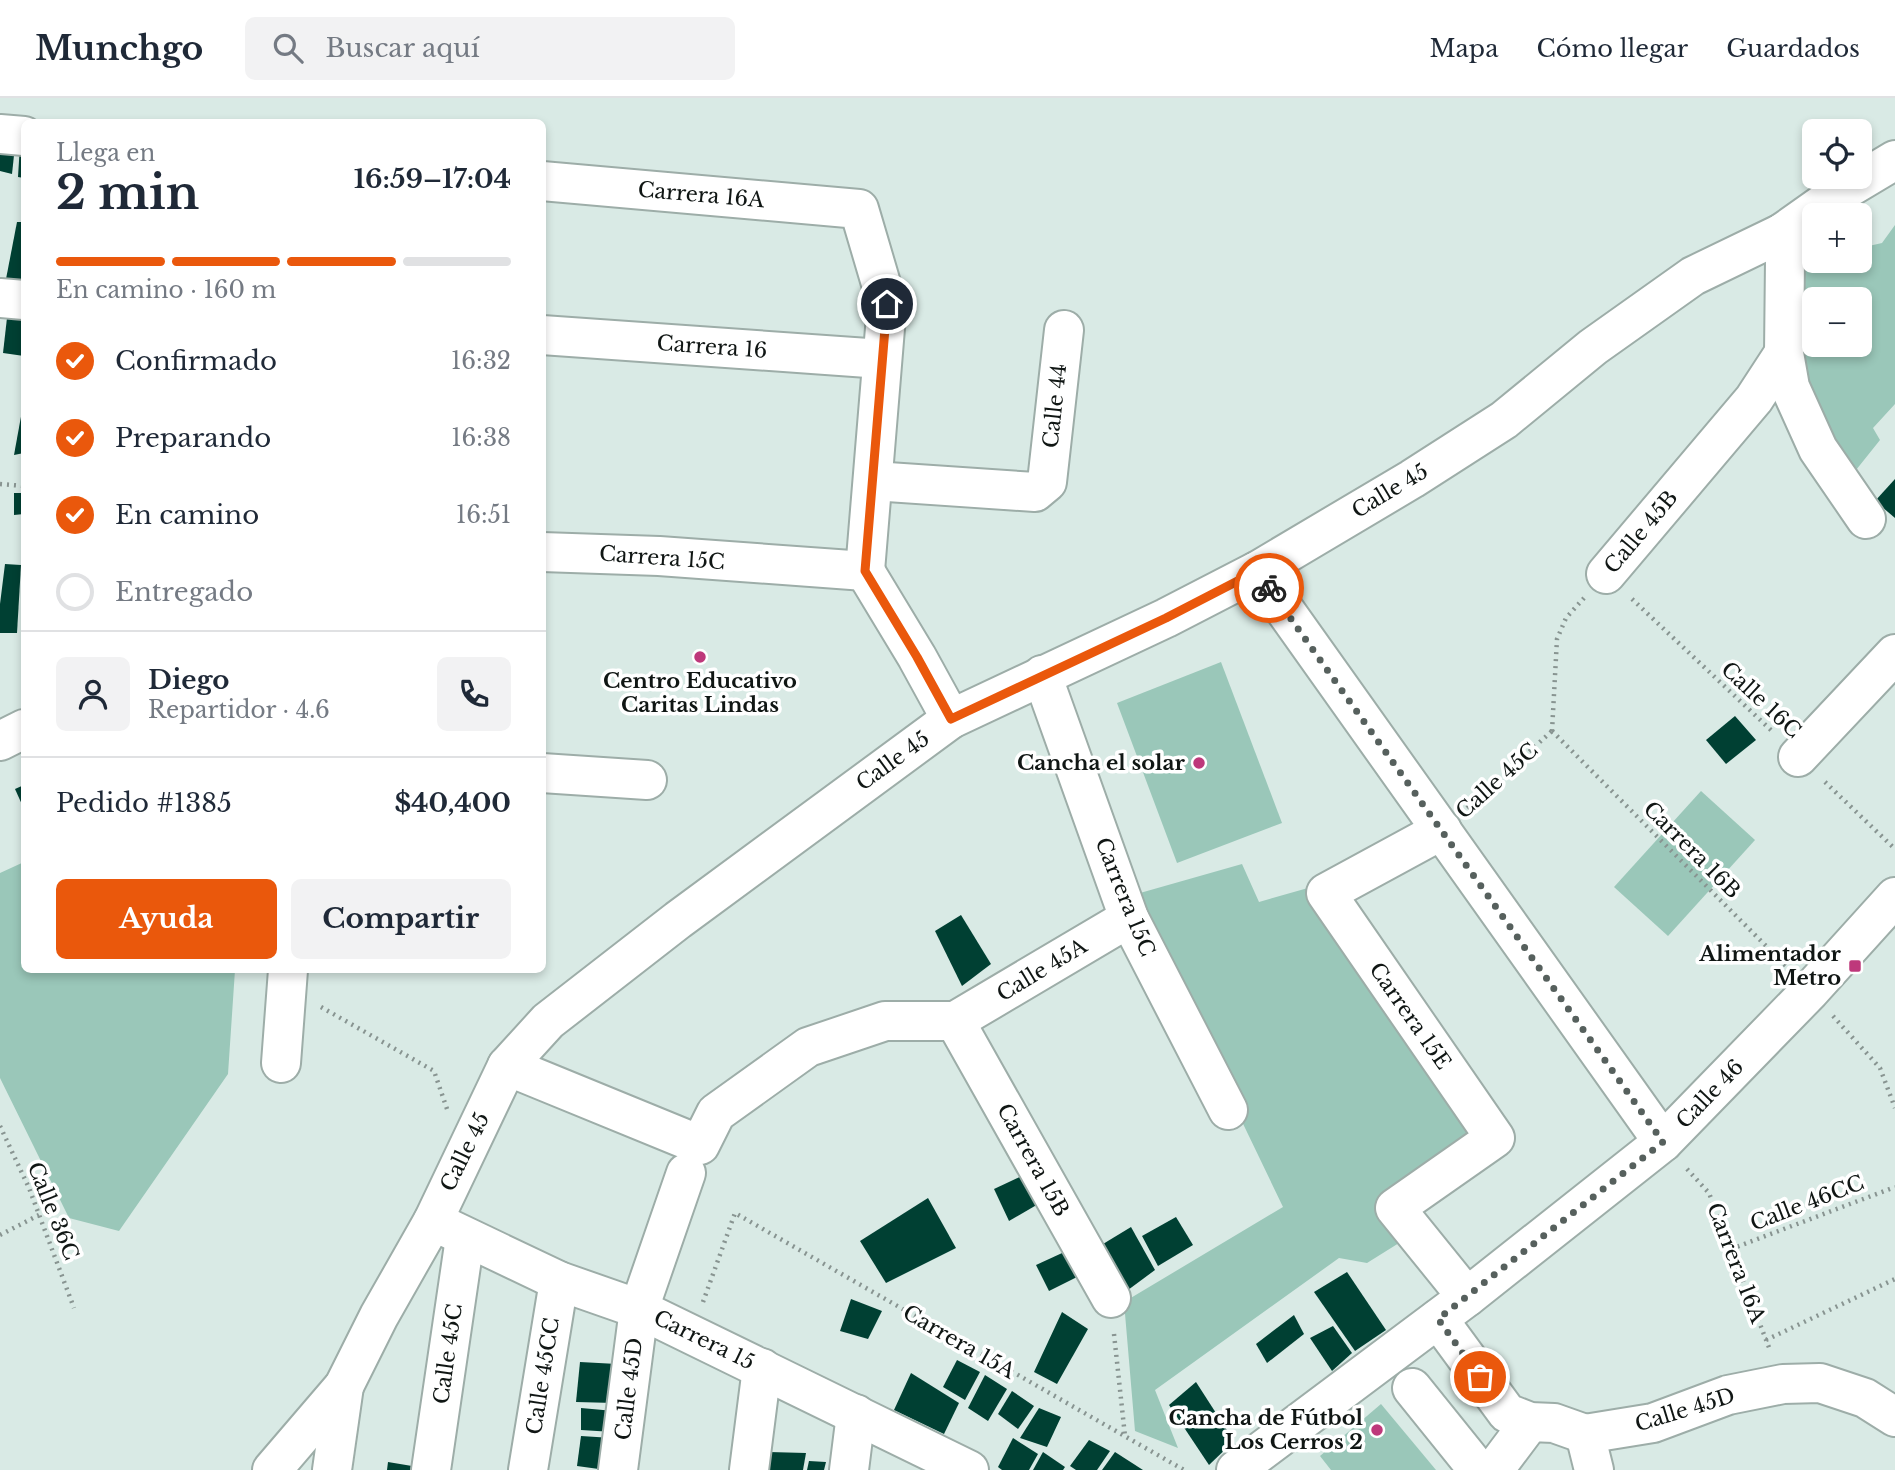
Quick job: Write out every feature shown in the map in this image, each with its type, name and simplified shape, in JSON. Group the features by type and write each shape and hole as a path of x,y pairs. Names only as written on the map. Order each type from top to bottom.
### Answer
{"street":[{"path":"0,134 21,136"},
{"name":"Calle 45","path":"272,1470 344,1386 379,1316 449,1229 463,1153 507,1066 548,1021 678,920 951,719 1166,618 1257,571 1412,479 1504,420 1593,347 1693,276 1782,233 1830,198 1895,160"},
{"name":"Carrera 16A","path":"546,181 859,209 887,304 882,359"},
{"path":"1782,233 1785,260 1784,353 1790,387 1818,449 1866,519"},
{"path":"0,298 21,300"},
{"name":"Calle 44","path":"873,481 1035,492 1047,482 1063,330"},
{"name":"Carrera 16","path":"546,335 882,359"},
{"name":"Calle 45B","path":"1606,574 1754,399 1784,353"},
{"path":"882,359 865,571 951,719"},
{"name":"Carrera 15C","path":"546,552 659,556 865,571"},
{"path":"1257,571 1663,1142"},
{"path":"1798,757 1895,654"},
{"name":"Carrera 15C","path":"1042,675 1129,918 1228,1110"},
{"path":"0,741 21,730"},
{"path":"546,773 646,780"},
{"name":"Carrera 15E","path":"1442,830 1326,893 1495,1138 1395,1208 1452,1308"},
{"name":"Calle 46","path":"1236,1470 1452,1308 1663,1142 1810,991 1895,897"},
{"name":"Calle 45A","path":"955,1021 1129,918"},
{"path":"281,1063 288,979"},
{"path":"507,1066 693,1159 716,1113 808,1047 885,1021 955,1021"},
{"name":"Carrera 15B","path":"955,1021 1111,1298"},
{"name":"Calle 45D","path":"618,1470 639,1309 693,1159"},
{"name":"Carrera 15","path":"449,1229 559,1281 639,1309 856,1414 955,1466"},
{"name":"Calle 45C","path":"431,1470 449,1229"},
{"name":"Calle 45CC","path":"528,1470 559,1281"},
{"path":"1452,1308 1507,1413 1530,1422 1554,1423 1590,1452"},
{"path":"749,1470 762,1368"},
{"name":"Calle 45D","path":"1590,1452 1654,1423 1728,1395 1783,1384 1820,1383 1865,1398 1895,1417"},
{"path":"332,1470 344,1386"},
{"path":"1412,1388 1478,1470"},
{"path":"849,1470 856,1414"},
{"path":"1494,1470 1530,1422"}],"path":[{"path":"0,484 21,486"},
{"name":"Calle 45B","path":"1552,731 1557,639 1566,618 1606,574"},
{"name":"Calle 16C","path":"1606,574 1895,849"},
{"name":"Calle 45C","path":"1442,830 1552,731"},
{"name":"Carrera 16B","path":"1552,731 1810,991 1880,1068 1895,1108"},
{"path":"288,979 434,1070 463,1153"},
{"name":"Calle 36C","path":"0,1126 39,1214 74,1308"},
{"name":"Carrera 16A","path":"1663,1142 1709,1193 1783,1384"},
{"name":"Calle 46CC","path":"1731,1249 1895,1187"},
{"name":"Carrera 15A","path":"691,1334 735,1213 1184,1470"},
{"path":"0,1235 39,1214"},
{"path":"1766,1340 1895,1279"},
{"path":"1111,1298 1125,1436"}],"green space":[{"path":"1895,225 1895,404 1873,428 1880,440 1848,480 1798,386 1790,264 1802,261 1802,273 1872,273 1872,245 1882,243"},
{"name":"Cancha el solar","path":"1221,662 1282,823 1177,863 1117,703"},
{"path":"1701,791 1755,840 1668,936 1614,887"},
{"path":"21,863 21,973 235,973 228,1074 119,1231 69,1218 0,1078 0,873"},
{"path":"1242,864 1259,902 1315,886 1485,1135 1384,1207 1407,1238 1367,1263 1339,1258 1155,1390 1178,1448 1135,1431 1124,1302 1283,1207 1133,895"},
{"name":"Cancha de Fútbol Los Cerros 2","path":"1381,1404 1436,1470 1331,1470 1320,1456"}],"building":[{"path":"0,143 15,146 12,174 0,171"},
{"path":"20,145 21,178 18,177"},
{"path":"17,222 21,222 21,283 6,279"},
{"path":"8,309 21,311 21,356 3,353"},
{"path":"21,416 21,454 14,455"},
{"path":"1895,479 1895,518 1875,501"},
{"path":"14,493 21,493 21,514 14,515"},
{"path":"5,564 21,565 17,633 0,633"},
{"path":"1735,716 1756,740 1726,764 1706,740"},
{"path":"21,786 21,802 15,789"},
{"path":"961,915 991,964 962,986 935,931"},
{"path":"1028,1173 1040,1203 1009,1221 994,1189"},
{"path":"928,1198 956,1248 886,1283 860,1241"},
{"path":"1176,1217 1193,1245 1158,1266 1142,1236"},
{"path":"1131,1227 1155,1270 1128,1290 1103,1244"},
{"path":"1073,1248 1085,1273 1049,1291 1036,1265"},
{"path":"1347,1272 1386,1330 1355,1351 1314,1292"},
{"path":"851,1299 882,1311 868,1339 840,1331"},
{"path":"1062,1312 1088,1329 1057,1384 1034,1372"},
{"path":"1294,1315 1304,1334 1267,1363 1256,1344"},
{"path":"1333,1326 1352,1353 1332,1371 1310,1338"},
{"path":"957,1360 980,1372 965,1400 943,1387"},
{"path":"580,1362 617,1364 614,1403 576,1402"},
{"path":"911,1373 959,1403 944,1434 894,1410"},
{"path":"985,1375 1007,1389 988,1421 968,1408"},
{"path":"1196,1382 1234,1441 1209,1465 1169,1405"},
{"path":"1012,1391 1034,1406 1018,1429 998,1414"},
{"path":"581,1408 614,1411 613,1432 581,1430"},
{"path":"1039,1408 1061,1417 1047,1447 1020,1438"},
{"path":"581,1436 612,1438 606,1470 577,1466"},
{"path":"1013,1438 1038,1454 1029,1470 1002,1470 998,1467"},
{"path":"1089,1440 1110,1451 1097,1470 1076,1470 1070,1466"},
{"path":"769,1452 806,1453 803,1470 766,1470"},
{"path":"1043,1452 1065,1467 1063,1470 1033,1470"},
{"path":"1115,1452 1143,1470 1102,1470"},
{"path":"809,1461 826,1462 824,1470 807,1470"},
{"path":"388,1462 418,1467 418,1470 387,1470"}],"way so far":[{"path":"1269,588 1663,1142 1438,1319 1480,1377"}],"place":[{"name":"Centro Educativo Caritas Lindas","path":"700,657"},
{"name":"Cancha el solar","path":"1199,763"},
{"name":"Alimentador Metro","path":"1855,966"},
{"name":"Cancha de Fútbol Los Cerros 2","path":"1377,1430"}],"route":[{"path":"887,304 865,571 951,719 1166,618 1257,571 1269,588"}]}
